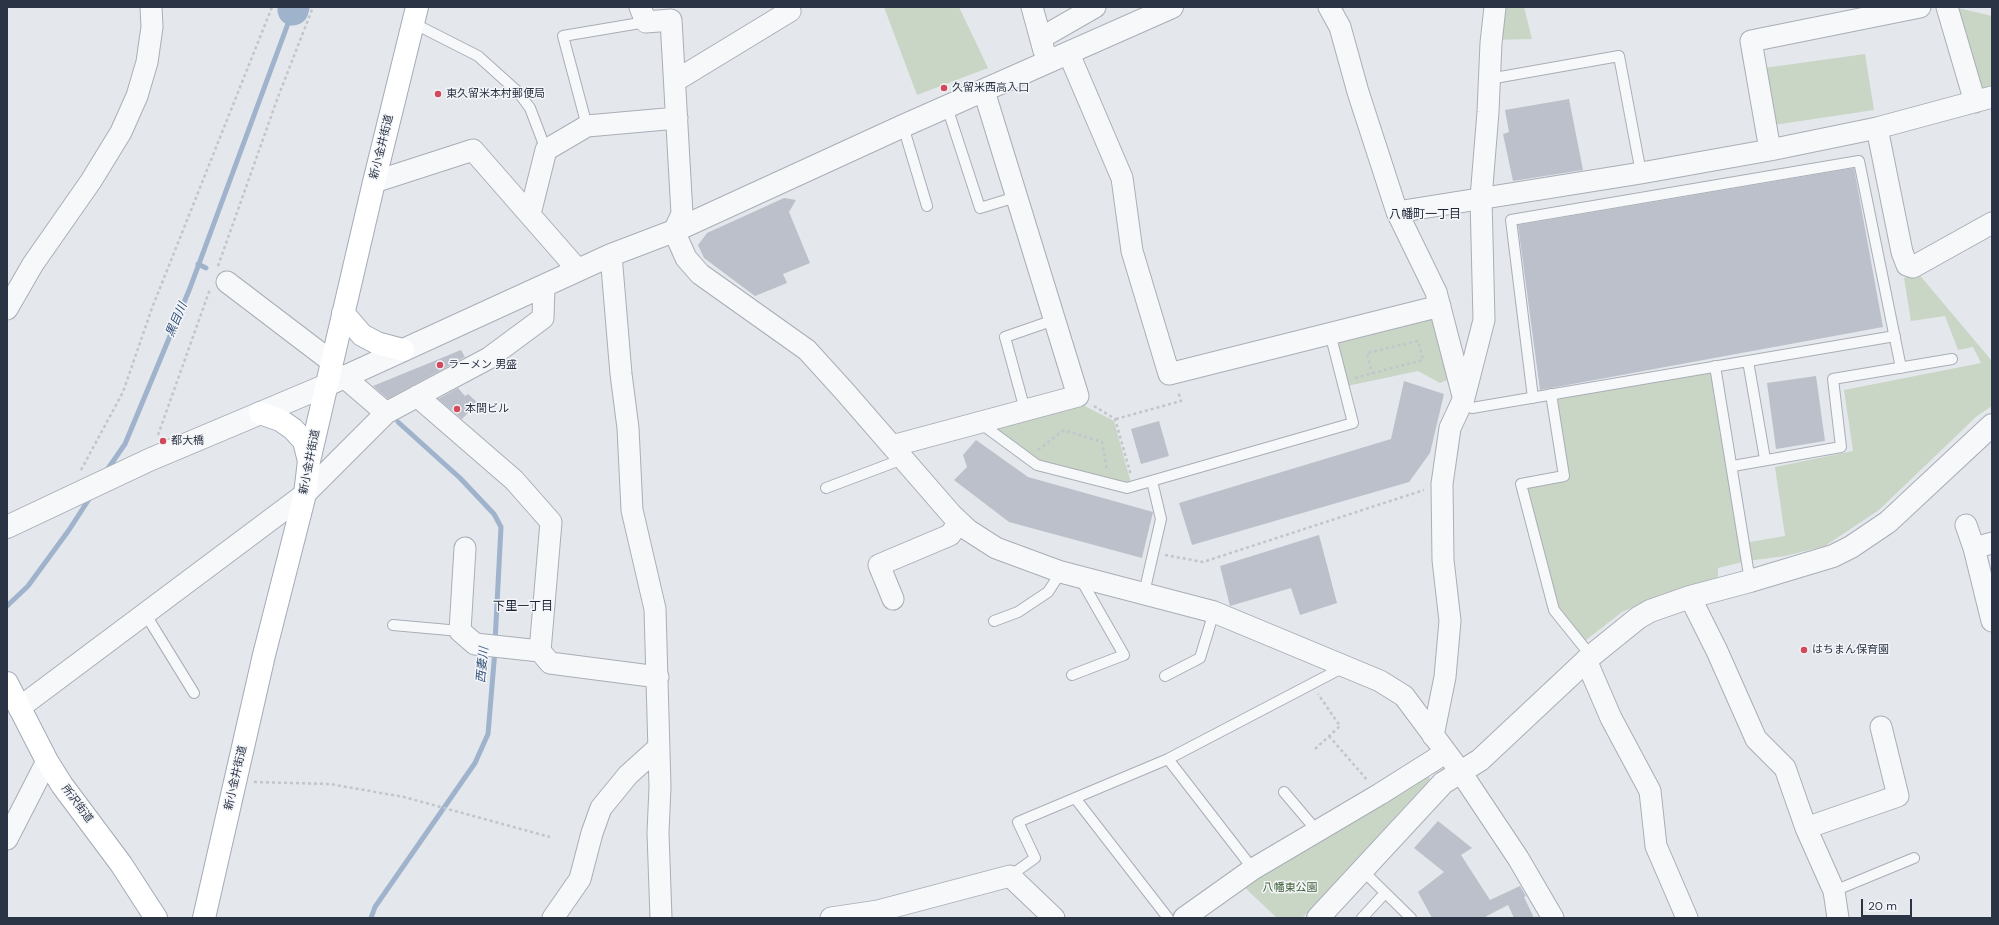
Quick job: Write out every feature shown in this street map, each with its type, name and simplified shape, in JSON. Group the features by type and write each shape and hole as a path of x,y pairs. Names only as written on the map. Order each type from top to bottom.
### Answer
{"main road":[{"name":"新小金井街道","path":"204,918 264,655 305,494 309,461 334,374 343,314 415,15"},
{"path":"343,314 362,335 377,343 403,350"},
{"path":"260,413 280,420 293,429 304,441 309,461"},
{"name":"所沢街道","path":"7,683 47,761 62,785 122,864 156,918"}],"street":[{"path":"7,309 33,264 91,181 121,132 137,96 147,62 152,27 151,7"},
{"path":"675,80 790,11 789,7"},
{"path":"1032,7 1048,63"},
{"path":"1041,38 1095,7"},
{"path":"7,527 143,463 260,413 334,374 403,350 544,287 611,255 674,231 903,126 1069,54 1172,7"},
{"path":"1329,7 1340,27 1358,92 1397,212 1436,292 1468,403"},
{"path":"1184,918 1253,869 1380,794 1439,744 1450,621 1443,560 1442,484 1450,428 1468,403 1484,320 1481,198 1491,43 1495,7"},
{"path":"1770,150 1751,41 1844,15 1920,7"},
{"path":"1397,212 1641,173 1770,150 1877,128 1984,100 1947,7"},
{"path":"643,14 671,20 682,214 674,231 686,258 700,274 807,350 959,522 968,530 996,548 1070,574 1214,612 1380,681 1404,696 1460,772 1518,858 1553,918"},
{"path":"1069,54 1122,178 1132,251 1169,374 1440,306"},
{"path":"898,453 980,423 1078,396 984,91"},
{"path":"530,214 546,150 587,126 677,118"},
{"path":"1877,128 1902,252 1908,265 1913,267 1992,223"},
{"path":"374,182 473,150 578,270"},
{"path":"611,255 621,374 628,428 632,510 656,609 659,747 658,833 661,918"},
{"path":"218,279 334,374 386,413"},
{"path":"19,708 146,615 305,494 386,413 489,358 543,318 544,287"},
{"path":"417,396 514,480 551,522 540,651"},
{"path":"1318,918 1443,783 1480,760 1588,658 1650,611 1690,597 1833,556 1851,547 1888,522 1992,425"},
{"path":"892,599 879,565 950,535 959,522"},
{"path":"1966,525 1983,546 1992,621"},
{"path":"465,548 460,631 475,644 540,651 550,663 658,677"},
{"path":"1690,597 1717,650 1756,739 1785,768 1806,828 1834,891 1838,918"},
{"path":"1588,658 1611,718 1650,791 1656,846 1687,918"},
{"path":"1806,828 1898,796 1881,727"},
{"path":"553,918 580,879 592,833 601,808 628,775 659,747"},
{"path":"7,839 47,761"},
{"path":"831,918 878,911 1010,876 1054,918"}],"lane":[{"path":"587,126 563,36 643,14"},
{"path":"415,15 478,56 518,92 530,108 546,150"},
{"path":"1489,79 1619,56 1641,173"},
{"path":"946,107 980,208 1016,197"},
{"path":"903,126 927,206"},
{"path":"1533,398 1511,220 1859,161 1901,368"},
{"path":"1025,410 1005,337 1054,320"},
{"path":"980,423 1037,465 1126,488 1134,486 1353,423 1330,334"},
{"path":"1468,403 1533,398 1895,336"},
{"path":"1732,466 1765,459 1842,447 1833,379 1952,359"},
{"path":"1748,361 1765,459"},
{"path":"1715,366 1750,581"},
{"path":"1551,394 1564,476 1521,484 1554,610 1588,658"},
{"path":"826,488 898,453"},
{"path":"1144,593 1161,519 1152,481"},
{"path":"994,622 1018,612 1048,592 1070,574 1124,655 1072,675"},
{"path":"1165,676 1200,658 1214,612"},
{"path":"146,615 194,693"},
{"path":"393,625 460,631"},
{"path":"1010,876 1035,858 1018,822 1168,759 1344,667"},
{"path":"1168,759 1253,869"},
{"path":"1284,792 1317,831"},
{"path":"1075,798 1168,918"},
{"path":"1834,891 1914,858"},
{"path":"1362,870 1411,918"},
{"path":"1362,918 1385,893"}],"path":[{"path":"79,475 123,392 152,308 272,7"},
{"path":"143,463 218,279 278,97 313,7"},
{"path":"1342,381 1423,360 1418,340 1367,353 1372,373"},
{"path":"1116,419 1181,402 1173,373"},
{"path":"1078,396 1116,419 1134,486"},
{"path":"1028,458 1064,430 1102,442 1109,478"},
{"path":"1153,552 1203,562 1442,484"},
{"path":"1311,684 1340,726 1315,749"},
{"path":"1329,736 1380,794"},
{"path":"236,781 330,784 404,797 550,837"}],"green space":[{"path":"884,7 959,7 988,68 917,95"},
{"path":"1497,7 1524,7 1532,39 1491,40"},
{"path":"1954,7 1992,16 1992,97 1970,86"},
{"path":"1865,54 1874,110 1774,125 1764,68"},
{"path":"1917,272 1992,361 1992,406 1977,416 1879,510 1825,546 1785,556 1747,561 1718,568 1718,577 1654,598 1622,612 1581,644 1561,618 1521,486 1564,476 1552,396 1715,366 1744,543 1785,536 1775,467 1853,451 1844,390 1981,363 1973,347 1958,350 1945,316 1911,321 1904,278"},
{"path":"1435,313 1452,378 1440,383 1418,371 1347,386 1334,338"},
{"path":"1079,403 1114,421 1131,483 1125,485 1038,462 989,426"},
{"name":"八幡東公園","path":"1425,771 1430,779 1302,918 1277,918 1241,884"}],"building":[{"path":"1569,99 1583,170 1513,181 1503,134 1509,132 1505,110"},
{"path":"1854,168 1883,327 1540,390 1518,225"},
{"path":"784,198 796,200 789,212 810,263 783,274 787,283 755,296 704,258 698,245 707,233"},
{"path":"461,350 465,357 388,399 373,386"},
{"path":"1816,376 1825,441 1776,449 1767,383"},
{"path":"1404,381 1444,394 1430,453 1409,482 1192,545 1179,503 1391,439"},
{"name":"本間ビル","path":"458,388 465,396 468,394 478,403 462,419 438,399"},
{"path":"1159,421 1169,456 1141,464 1131,429"},
{"path":"976,440 1028,477 1153,512 1142,558 1009,522 954,480 967,467 963,455"},
{"path":"1319,535 1337,603 1300,615 1291,588 1230,606 1220,566"},
{"path":"1438,821 1472,848 1461,855 1490,900 1520,886 1526,896 1524,897 1534,918 1514,918 1508,905 1483,918 1432,918 1418,892 1444,872 1414,848"}],"waterway":[{"name":"黒目川","path":"107,470 125,444 190,288 293,10"},
{"name":"黒目川","path":"198,264 206,268"},
{"name":"西妻川","path":"398,422 460,478 494,514 501,527 495,642"},
{"name":"黒目川","path":"7,606 28,586 69,530 91,496"},
{"name":"西妻川","path":"371,918 375,907 475,763 488,734 495,650"}],"place":[{"name":"久留米西高入口","path":"944,88"},
{"name":"東久留米本村郵便局","path":"438,94"},
{"name":"ラーメン 男盛","path":"440,365"},
{"name":"本間ビル","path":"457,409"},
{"name":"都大橋","path":"163,441"},
{"name":"はちまん保育園","path":"1804,650"}],"district":[{"name":"八幡町一丁目","path":"1425,215"},
{"name":"下里一丁目","path":"523,607"}]}
